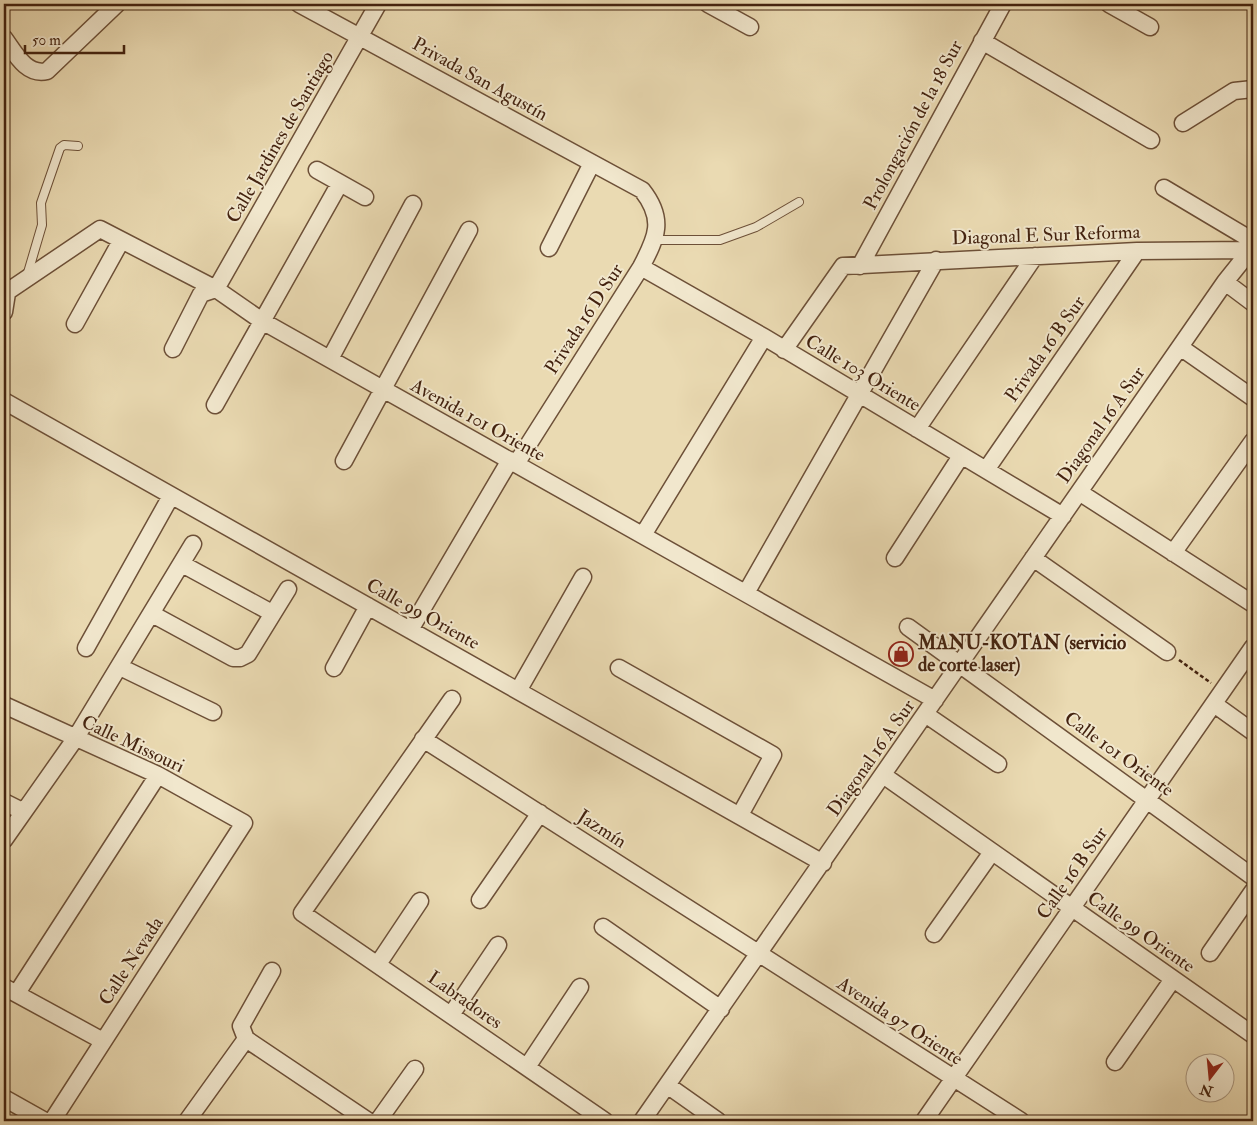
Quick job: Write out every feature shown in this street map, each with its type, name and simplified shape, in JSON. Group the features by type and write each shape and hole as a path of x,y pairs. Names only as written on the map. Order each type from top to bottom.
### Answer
{"street":[{"name":"Privada San Agustín","path":"299,4 642,190"},
{"name":"Calle Jardines de Santiago","path":"216,290 378,4"},
{"path":"708,4 750,27"},
{"name":"Prolongación de la 18 Sur","path":"860,266 1002,4"},
{"path":"1109,4 1150,27"},
{"path":"4,38 29,70 35,72 47,71 112,5"},
{"path":"982,41 1151,140"},
{"path":"1183,122 1234,91 1253,89"},
{"path":"549,248 592,163"},
{"path":"317,170 365,197"},
{"path":"215,405 340,183"},
{"path":"1164,188 1252,246"},
{"name":"Privada 16 D Sur","path":"410,630 513,462 641,267 654,240 657,225 654,205 642,190"},
{"path":"330,359 414,204"},
{"name":"Avenida 101 Oriente","path":"5,293 100,229 216,290 262,321 935,700"},
{"path":"344,462 469,230"},
{"path":"75,324 121,240"},
{"name":"Diagonal E Sur Reforma","path":"784,350 842,266 1252,246"},
{"name":"Diagonal 16 A Sur","path":"642,1121 1225,282 1252,246"},
{"name":"Privada 16 B Sur","path":"986,470 1137,251"},
{"path":"917,429 1035,256"},
{"path":"746,593 936,260"},
{"name":"Calle 103 Oriente","path":"641,267 764,337 1063,516"},
{"path":"1225,282 1253,303"},
{"path":"172,349 201,294 216,290"},
{"path":"4,312 5,293"},
{"path":"643,535 764,337"},
{"path":"1180,347 1253,398"},
{"name":"Calle 99 Oriente","path":"4,401 823,863"},
{"path":"1173,553 1253,441"},
{"path":"895,558 961,456"},
{"path":"1079,492 1253,604"},
{"path":"86,648 171,496"},
{"path":"4,840 22,812 76,739 193,544"},
{"path":"1033,558 1167,652"},
{"path":"182,564 272,613"},
{"path":"518,690 583,576"},
{"path":"152,614 234,658 240,658 248,654 288,589"},
{"path":"334,668 368,606"},
{"name":"Calle 101 Oriente","path":"908,627 961,663 1253,877"},
{"name":"Calle 16 B Sur","path":"924,1121 1253,647"},
{"path":"120,667 213,712"},
{"path":"619,668 773,755 740,815"},
{"path":"1218,697 1253,732"},
{"path":"423,739 452,698"},
{"name":"Calle Missouri","path":"4,705 158,775 244,823"},
{"path":"926,714 998,764"},
{"name":"Jazmín","path":"423,739 759,953"},
{"name":"Labradores","path":"423,739 302,913 605,1121"},
{"path":"103,1041 10,990 158,775"},
{"name":"Calle 99 Oriente","path":"883,775 1253,1035"},
{"path":"4,802 22,812"},
{"path":"480,900 540,813"},
{"name":"Calle Nevada","path":"52,1121 244,823"},
{"path":"934,934 992,852"},
{"path":"1210,953 1253,891"},
{"path":"378,964 420,901"},
{"path":"603,927 721,1009"},
{"path":"451,1015 498,945"},
{"name":"Avenida 97 Oriente","path":"759,953 953,1080 1020,1121"},
{"path":"272,972 241,1026 246,1039 368,1121"},
{"path":"1116,1062 1173,979"},
{"path":"527,1067 580,987"},
{"path":"187,1121 246,1039"},
{"path":"378,1121 415,1069"},
{"path":"667,1085 718,1121"},
{"path":"4,1098 45,1121"}],"lane":[{"path":"26,280 42,225 42,203 60,148 64,145 78,146"},
{"path":"654,240 720,240 756,227 799,202"}],"path":[{"path":"1167,652 1218,697"}],"place":[{"name":"MANU-KOTAN (servicio de corte laser)","path":"901,654"}]}
